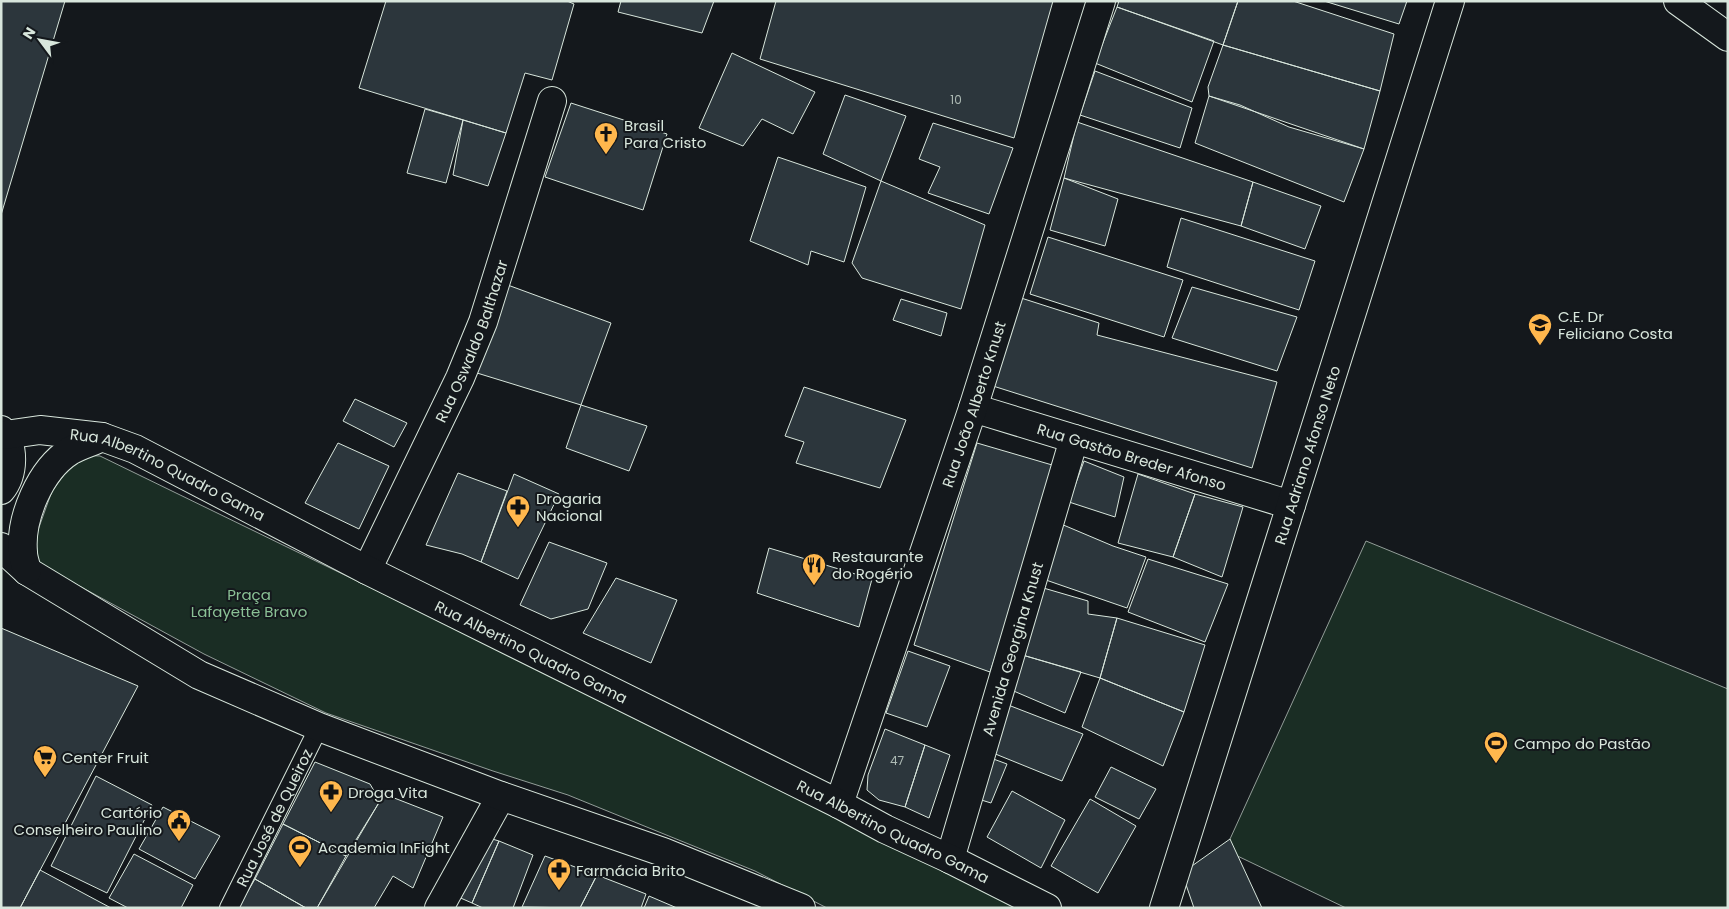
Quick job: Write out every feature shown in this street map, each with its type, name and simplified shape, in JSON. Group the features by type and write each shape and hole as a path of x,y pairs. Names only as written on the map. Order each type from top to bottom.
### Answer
{"street":[{"name":"Rua João Alberto Knust","path":"839,804 973,408 1101,1"},
{"name":"Rua Adriano Afonso Neto","path":"1164,908 1450,1"},
{"path":"1678,1 1728,36"},
{"name":"Rua Oswaldo Balthazar","path":"367,570 460,378 483,322 552,100"},
{"name":"Rua Gastão Breder Afonso","path":"973,408 1291,505"},
{"name":"Rua Albertino Quadro Gama","path":"3,432 40,430 102,437 135,449 367,570 1047,908"},
{"path":"1,490 8,482 12,458 3,432"},
{"path":"27,572 23,552 26,514 37,489 54,465 70,452 102,437"},
{"name":"Avenida Georgina Knust","path":"950,859 1074,439"},
{"path":"1,547 27,572 199,675 319,728 502,796 663,852 801,908"},
{"path":"439,908 502,796"}],"lane":[{"name":"Rua José de Queiroz","path":"229,908 319,728"}],"green space":[{"name":"Praça Lafayette Bravo","path":"79,455 100,456 1029,908 827,908 755,871 568,795 326,713 204,654 28,558 52,491"},
{"name":"Campo do Pastão","path":"1366,541 1728,689 1728,908 1346,908 1225,850"}],"building":[{"path":"1,1 65,1 1,215"},
{"path":"386,1 567,1 574,4 552,80 525,73 506,133 359,88"},
{"path":"621,1 714,1 702,33 618,12"},
{"path":"776,1 1053,1 1014,138 760,59"},
{"path":"1119,1 1238,1 1223,45 1117,7"},
{"path":"1238,1 1293,1 1394,34 1380,91 1223,45"},
{"path":"1324,1 1407,1 1399,24"},
{"path":"1117,7 1214,41 1192,102 1095,63"},
{"path":"1223,45 1380,91 1364,149 1209,96 1208,87"},
{"path":"732,53 815,92 793,134 762,119 743,146 699,128"},
{"path":"1095,71 1192,108 1180,148 1080,115"},
{"path":"845,95 906,116 881,181 823,154"},
{"path":"1209,96 1240,105 1289,127 1364,149 1344,202 1195,143"},
{"name":"Brasil Para Cristo","path":"571,103 667,134 643,210 545,177"},
{"path":"425,109 463,120 446,183 407,173"},
{"path":"463,120 506,133 488,186 453,175"},
{"path":"1077,122 1253,182 1241,226 1064,178"},
{"path":"933,123 1013,148 989,214 928,193 940,167 919,159"},
{"path":"778,157 866,187 844,262 811,251 808,265 750,241"},
{"path":"1064,178 1118,199 1105,246 1050,230"},
{"path":"881,181 985,225 961,309 862,278 852,263"},
{"path":"1253,182 1321,206 1305,249 1241,226"},
{"path":"1181,218 1315,261 1299,310 1167,267"},
{"path":"1048,237 1183,280 1164,337 1030,294"},
{"path":"505,284 611,323 581,405 477,373"},
{"path":"1192,287 1297,317 1277,371 1172,338"},
{"path":"1018,297 1099,323 1097,335 1277,382 1252,468 993,386"},
{"path":"901,299 947,313 941,336 893,320"},
{"path":"804,387 906,420 880,488 796,463 804,442 785,436"},
{"path":"355,399 407,423 394,447 343,421"},
{"path":"581,405 647,426 629,471 566,448"},
{"path":"338,443 389,466 359,529 305,503"},
{"path":"977,443 1059,467 990,672 914,645"},
{"path":"1084,461 1124,477 1115,517 1069,502"},
{"path":"458,473 507,491 481,562 462,554 426,545"},
{"name":"Drogaria Nacional","path":"514,474 559,494 518,579 481,562"},
{"path":"1138,474 1195,494 1173,557 1118,543"},
{"path":"1195,494 1243,507 1222,577 1173,557"},
{"path":"1061,524 1113,546 1146,557 1127,608 1043,579"},
{"path":"549,542 607,563 588,609 551,619 520,605"},
{"name":"Restaurante do Rogério","path":"769,548 872,579 859,627 757,593"},
{"path":"1148,559 1228,584 1205,642 1128,612"},
{"path":"616,578 677,600 651,663 583,633"},
{"path":"1040,587 1088,601 1088,614 1117,618 1100,678 1019,654"},
{"path":"1117,618 1205,645 1184,712 1100,678"},
{"name":"Center Fruit","path":"1,628 138,686 20,908 1,908"},
{"path":"908,651 950,666 927,727 886,713"},
{"path":"1019,654 1081,672 1065,713 1009,689"},
{"path":"1100,678 1184,712 1163,766 1082,727"},
{"path":"1003,703 1083,734 1062,781 988,751"},
{"path":"885,729 925,745 905,807 879,800 867,790 868,775"},
{"path":"925,745 950,755 929,818 905,807"},
{"path":"988,757 1007,764 991,803 975,798"},
{"name":"Droga Vita","path":"315,762 370,784 380,801 346,856 283,824"},
{"path":"1111,767 1156,789 1139,819 1095,797"},
{"path":"96,776 152,805 107,893 51,866"},
{"path":"1012,791 1065,820 1041,868 987,837"},
{"path":"384,794 443,817 413,888 393,876 374,908 317,908"},
{"path":"1090,799 1136,826 1098,893 1051,866"},
{"name":"Cartório Conselheiro Paulino","path":"163,807 220,836 195,879 139,849"},
{"name":"Academia InFight","path":"283,824 346,856 317,908 306,908 255,879"},
{"path":"482,836 499,841 472,903 456,896"},
{"path":"1230,839 1262,908 1194,908 1182,873"},
{"path":"499,841 533,855 513,908 483,908 472,903"},
{"path":"134,854 193,885 181,908 128,908 109,898"},
{"name":"Farmácia Brito","path":"545,856 597,875 580,908 522,907"},
{"path":"40,870 111,908 20,908"},
{"path":"597,875 646,894 641,908 580,908"},
{"path":"255,879 306,908 238,908"},
{"path":"649,896 677,908 644,908"}],"place":[{"name":"Brasil Para Cristo","path":"606,155"},
{"name":"C.E. Dr Feliciano Costa","path":"1540,346"},
{"name":"Drogaria Nacional","path":"518,528"},
{"name":"Restaurante do Rogério","path":"814,586"},
{"name":"Campo do Pastão","path":"1496,764"},
{"name":"Center Fruit","path":"45,778"},
{"name":"Droga Vita","path":"331,813"},
{"name":"Cartório Conselheiro Paulino","path":"179,842"},
{"name":"Academia InFight","path":"300,868"},
{"name":"Farmácia Brito","path":"559,891"}]}
